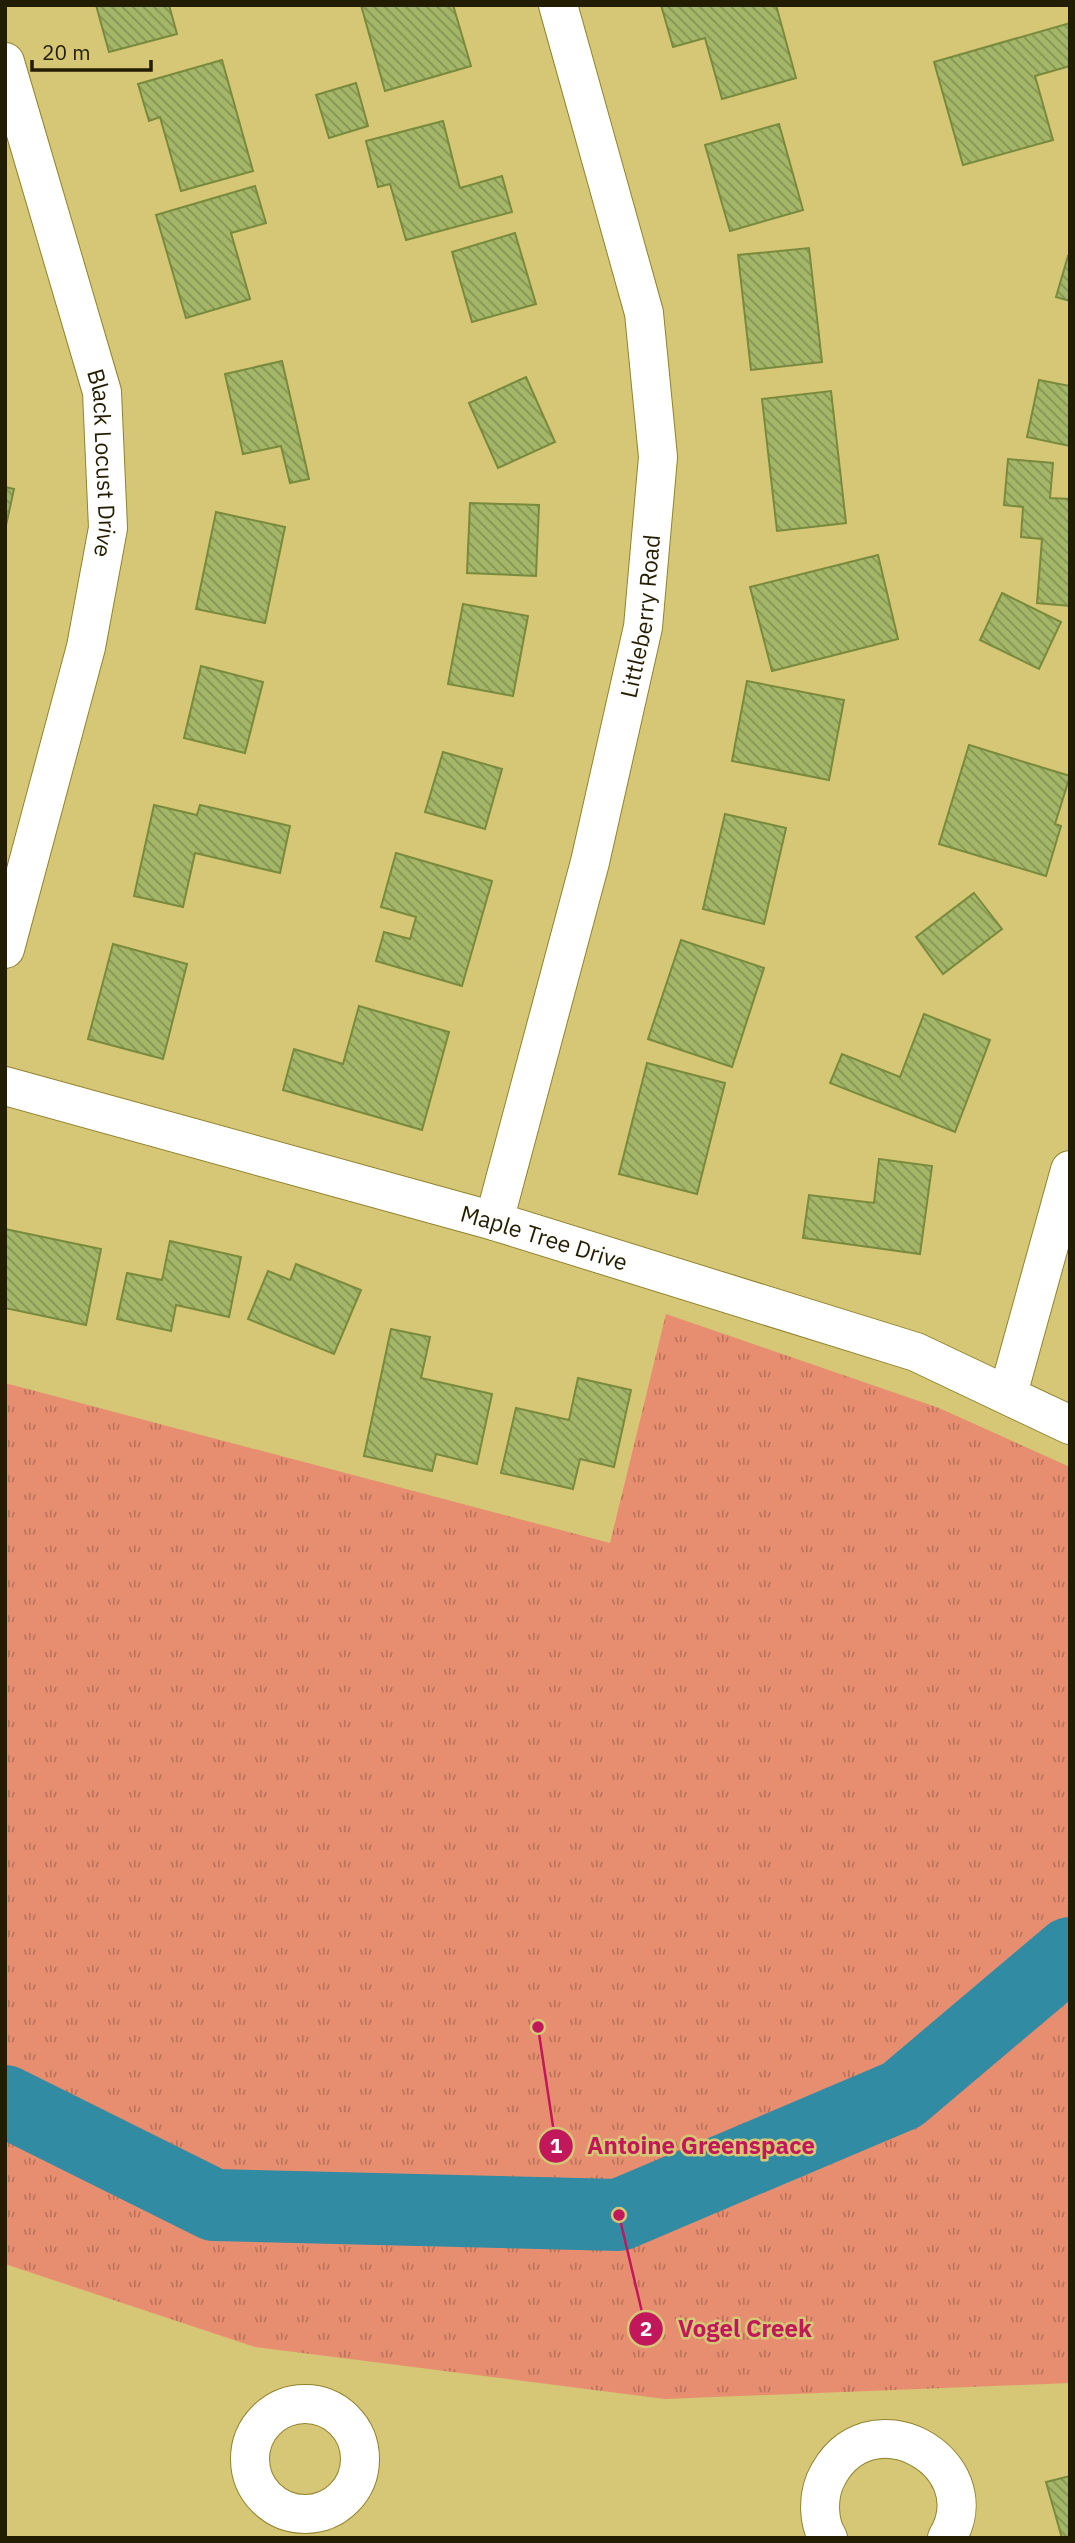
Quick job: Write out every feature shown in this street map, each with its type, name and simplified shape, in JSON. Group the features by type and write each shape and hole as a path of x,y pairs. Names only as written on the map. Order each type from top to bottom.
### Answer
{"street":[{"name":"Littleberry Road","path":"494,1221 590,862 643,627 658,457 643,313 558,5"},
{"name":"Black Locust Drive","path":"5,62 102,392 108,527 86,647 5,949"},
{"name":"Maple Tree Drive","path":"5,1086 494,1221 916,1352 1070,1425"},
{"path":"1008,1394 1070,1170"},
{"path":"828,2538 820,2511 822,2489 831,2469 846,2452 865,2442 888,2438 909,2441 929,2452 944,2468 953,2489 956,2512 947,2538"}],"green space":[{"path":"666,1314 939,1408 1070,1467 1070,2383 665,2399 255,2347 5,2264 5,1383 610,1543"}],"building":[{"path":"96,5 169,5 177,34 109,52"},
{"path":"361,5 453,5 471,66 385,91"},
{"path":"661,5 776,5 796,78 722,99 705,38 673,47"},
{"path":"1070,23 1070,66 1035,76 1053,140 963,165 934,62"},
{"path":"222,60 253,171 181,191 160,117 149,121 138,84"},
{"path":"356,83 368,126 329,138 316,95"},
{"path":"443,121 460,188 502,176 512,212 406,240 390,184 378,187 366,141"},
{"path":"779,124 803,210 730,231 705,145"},
{"path":"255,186 266,223 231,233 250,299 186,318 156,215"},
{"path":"515,233 536,304 472,322 452,252"},
{"path":"809,248 822,362 751,370 738,255"},
{"path":"1070,256 1070,301 1056,297"},
{"path":"282,361 309,479 290,483 281,446 243,454 225,374"},
{"path":"526,377 555,442 498,468 469,403"},
{"path":"1039,380 1070,386 1070,446 1027,437"},
{"path":"831,391 846,523 777,531 762,399"},
{"path":"1008,459 1053,463 1050,498 1070,499 1070,606 1037,603 1042,539 1021,537 1023,507 1004,505"},
{"path":"5,487 14,489 5,530"},
{"path":"470,503 539,505 536,576 467,573"},
{"path":"216,512 285,527 265,623 196,609"},
{"path":"878,555 898,639 772,671 750,587"},
{"path":"1002,593 1061,622 1039,669 980,640"},
{"path":"463,604 528,616 513,696 448,684"},
{"path":"201,666 263,682 245,753 184,738"},
{"path":"747,681 844,700 829,780 732,761"},
{"path":"969,745 1070,776 1055,824 1061,826 1046,876 939,844"},
{"path":"443,752 502,769 485,829 425,812"},
{"path":"154,805 197,815 200,805 290,826 280,873 195,853 183,907 134,896"},
{"path":"725,814 786,828 764,924 703,909"},
{"path":"396,853 492,881 462,986 376,961 384,932 410,939 416,917 381,907"},
{"path":"974,893 1002,929 943,974 916,937"},
{"path":"681,940 764,968 732,1067 648,1039"},
{"path":"113,944 187,964 163,1059 88,1039"},
{"path":"359,1006 449,1032 422,1130 283,1090 294,1049 343,1064"},
{"path":"924,1014 990,1040 955,1132 830,1083 842,1054 900,1077"},
{"path":"647,1063 725,1083 697,1194 619,1174"},
{"path":"879,1159 932,1166 920,1254 803,1238 809,1195 874,1203"},
{"path":"5,1229 101,1249 86,1325 5,1308"},
{"path":"170,1241 241,1257 229,1317 176,1305 171,1331 117,1319 127,1273 162,1280"},
{"path":"296,1264 361,1290 334,1354 248,1319 268,1271 290,1280"},
{"path":"391,1329 430,1337 421,1378 492,1394 477,1464 436,1454 432,1471 364,1456"},
{"path":"578,1378 631,1390 614,1467 580,1459 573,1489 501,1473 516,1408 569,1420"},
{"path":"1070,2476 1070,2538 1062,2538 1046,2482"}],"waterway":[{"path":"5,2101 214,2205 619,2215 902,2095 1070,1953"},
{"path":"1051,1969 1070,1991"}],"place":[{"name":"Antoine Greenspace","path":"538,2027"},
{"name":"Vogel Creek","path":"619,2215"}]}
